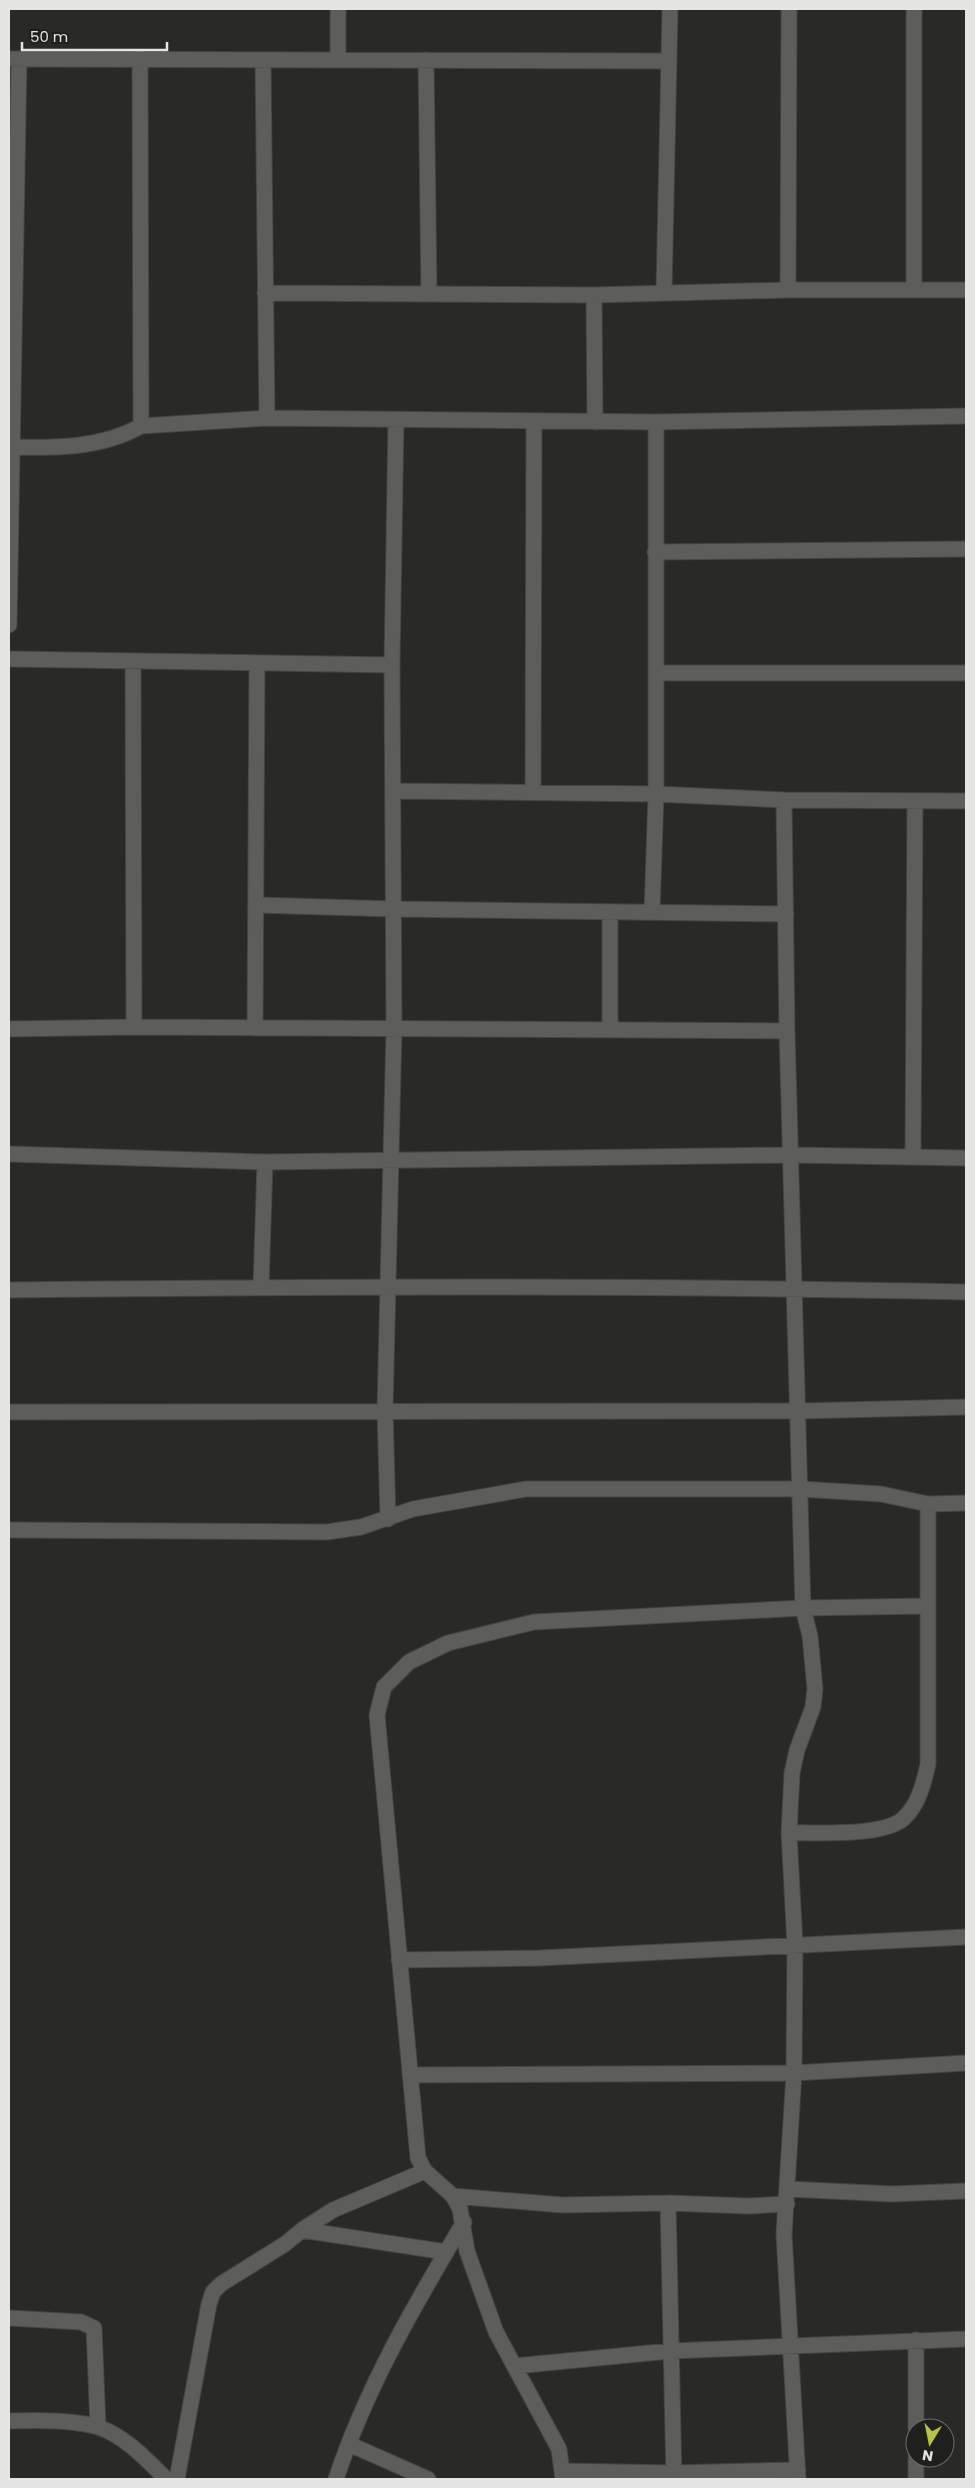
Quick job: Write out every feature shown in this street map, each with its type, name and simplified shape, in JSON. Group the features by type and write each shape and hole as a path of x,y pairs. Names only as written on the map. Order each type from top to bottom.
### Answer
{"street":[{"path":"338,9 338,59"},
{"path":"664,292 670,9"},
{"path":"788,290 789,9"},
{"path":"914,9 914,289"},
{"path":"140,58 140,426"},
{"path":"9,625 14,59 668,61"},
{"path":"426,60 429,294"},
{"path":"263,61 266,418"},
{"path":"265,293 594,295 788,290 966,290"},
{"path":"594,295 596,422"},
{"path":"10,447 65,448 123,436 140,426 266,418 656,422 966,416"},
{"path":"388,1519 385,1410 394,1029 395,790 392,665 396,420"},
{"path":"533,792 534,421"},
{"path":"652,912 656,794 656,422"},
{"path":"655,552 966,549"},
{"path":"9,659 392,665"},
{"path":"133,661 134,1027"},
{"path":"255,1028 257,663"},
{"path":"656,673 966,673"},
{"path":"395,790 656,794 784,800 966,801"},
{"path":"784,800 793,1288 801,1489 803,1608 810,1636 815,1689 813,1707 797,1750 792,1773 789,1833 795,1945 794,2073 784,2234 798,2475 563,2475 559,2448 496,2332 467,2251 464,2222 453,2196 425,2171 418,2158 377,1715 384,1686 409,1662 448,1643 534,1622 803,1608 928,1606"},
{"path":"913,1157 915,801"},
{"path":"256,905 394,909 786,914"},
{"path":"610,912 610,1030"},
{"path":"9,1029 134,1027 787,1031"},
{"path":"9,1154 265,1162 791,1155 966,1158"},
{"path":"262,1287 265,1162"},
{"path":"9,1290 388,1287 793,1288 966,1292"},
{"path":"9,1412 385,1410 798,1411 966,1407"},
{"path":"9,1530 327,1532 361,1527 388,1519 413,1508 526,1489 801,1489 881,1494 928,1504 966,1504"},
{"path":"789,1833 868,1830 889,1827 903,1819 923,1787 928,1764 928,1504"},
{"path":"399,1960 540,1958 966,1937"},
{"path":"410,2075 794,2073 966,2063"},
{"path":"177,2479 209,2304 213,2292 221,2284 285,2244 302,2230 333,2210 364,2195 425,2171"},
{"path":"788,2189 892,2194 966,2191"},
{"path":"453,2196 563,2205 668,2203 748,2206 787,2204"},
{"path":"668,2203 674,2476"},
{"path":"336,2479 348,2444 396,2342 464,2222"},
{"path":"302,2230 446,2252"},
{"path":"9,2318 81,2322 94,2328 98,2427"},
{"path":"515,2366 670,2351 966,2338"},
{"path":"916,2340 916,2418"},
{"path":"9,2421 39,2420 98,2427 121,2439 166,2479"},
{"path":"348,2444 428,2479"}]}
